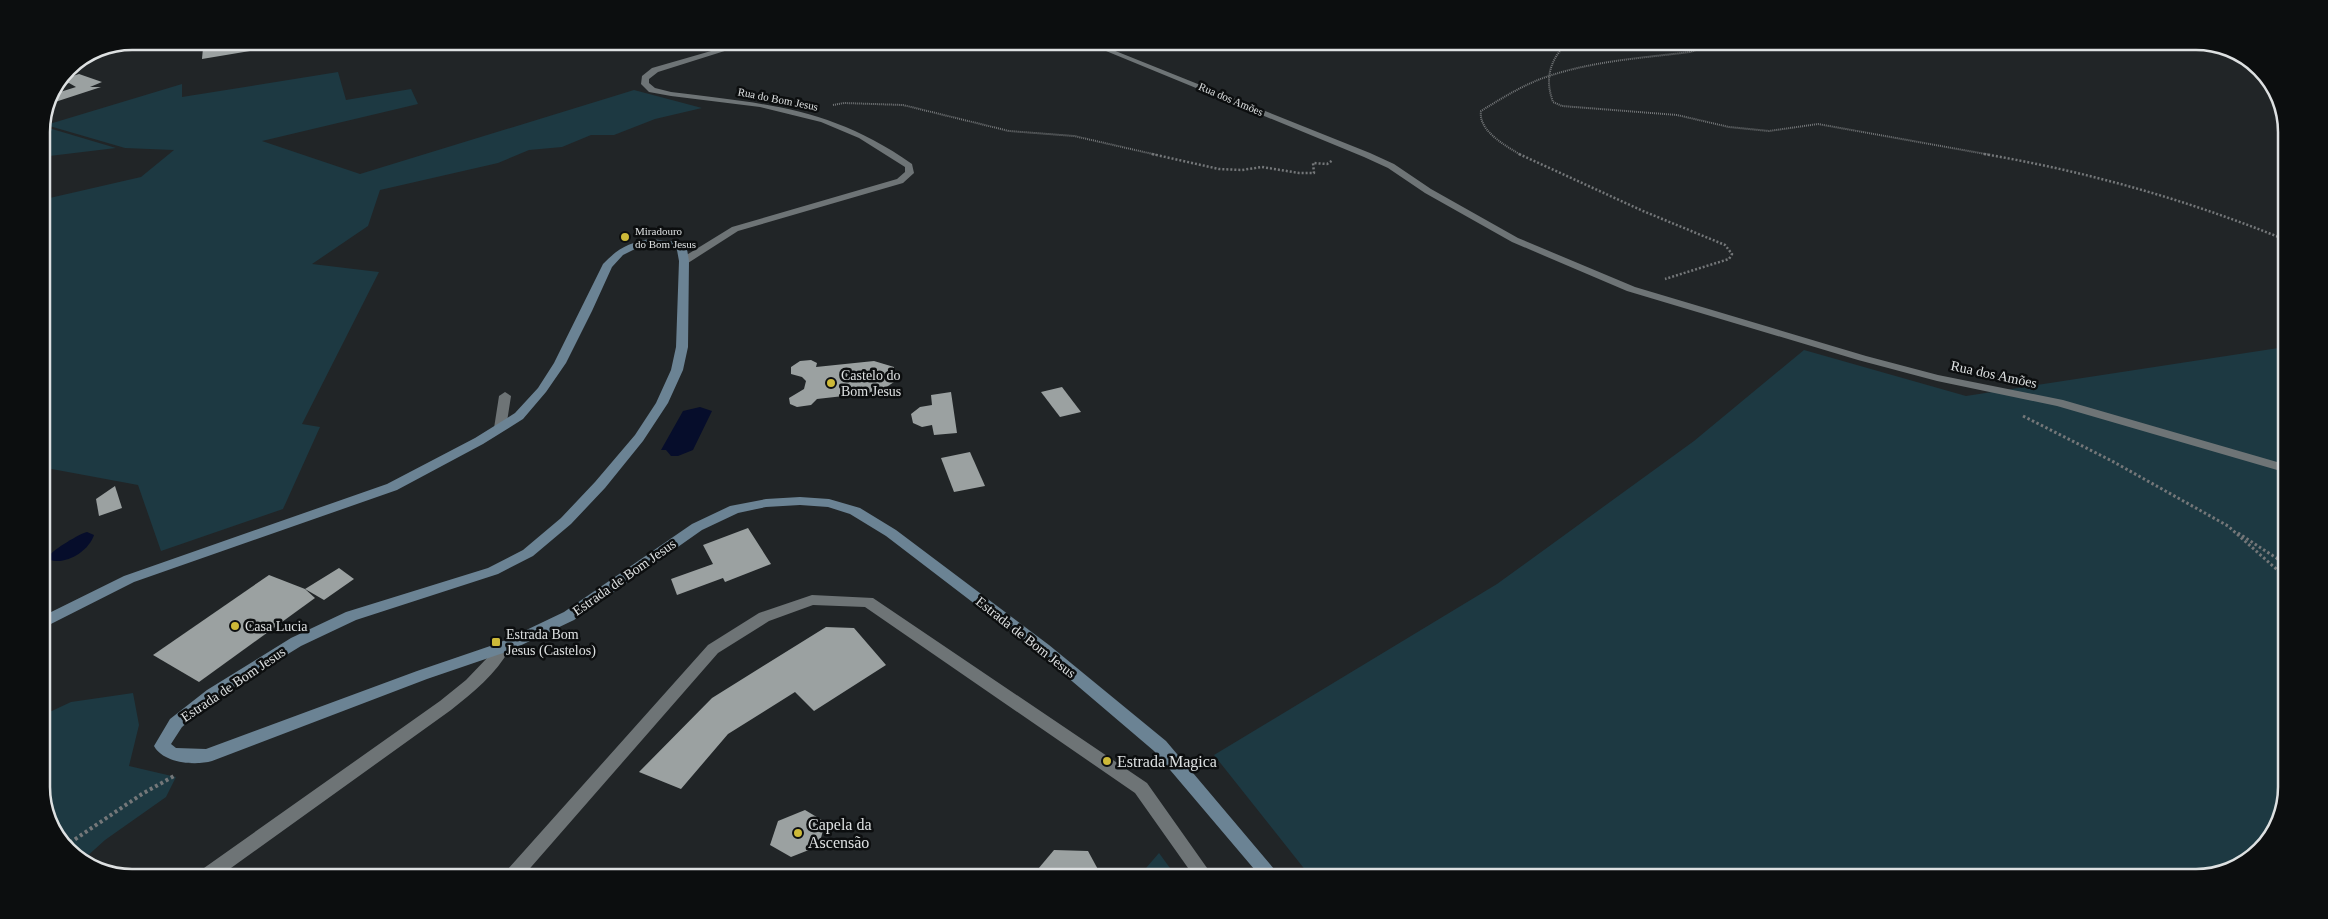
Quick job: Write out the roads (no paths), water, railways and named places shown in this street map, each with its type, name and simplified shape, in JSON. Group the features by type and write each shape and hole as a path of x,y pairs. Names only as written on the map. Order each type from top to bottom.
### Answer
{"main road":[{"path":"50,620 129,580 392,487 436,465 519,416 551,376 587,311 607,266 619,253 636,244 664,241 675,244 682,250 684,262"},
{"name":"Estrada de Bom Jesus","path":"684,262 682,347 678,370 662,403 639,438 579,507 528,553 493,570 352,616 296,642 212,694 176,723 162,746 172,754 206,756 422,675 504,647 569,616 697,527 735,509 766,503 800,501 829,503 855,511 891,533 1044,649 1160,746 1265,869"}],"street":[{"name":"Rua do Bom Jesus","path":"684,262 735,230 900,180 909,173 909,166 870,140 844,127 809,115 671,94 652,90 645,84 645,78 655,70 722,50"},
{"name":"Rua dos Amões","path":"1108,50 1368,155 1391,166 1428,191 1515,240 1631,289 1862,358 1937,378 2059,404 2278,466"},
{"path":"500,428 505,396"},
{"path":"518,869 713,649 764,618 812,600 868,602 1141,788 1199,869"},
{"path":"216,869 452,699 493,664 504,647"}],"water":[{"path":"700,407 712,411 693,450 678,456 671,456 666,450 661,450 683,411"},
{"path":"87,532 94,535 82,551 70,559 50,560 50,555 56,550"}],"place":[{"name":"Miradouro do Bom Jesus","path":"625,237"},
{"name":"Castelo do Bom Jesus","path":"831,383"},
{"name":"Casa Lucia","path":"235,626"},
{"name":"Estrada Bom Jesus (Castelos)","path":"496,642"},
{"name":"Estrada Magica","path":"1107,761"},
{"name":"Capela da Ascensão","path":"798,833"}]}
